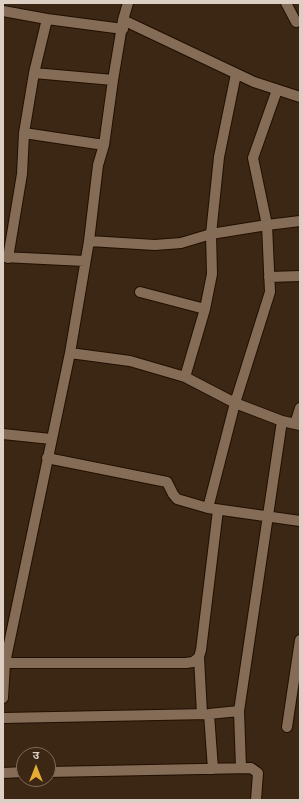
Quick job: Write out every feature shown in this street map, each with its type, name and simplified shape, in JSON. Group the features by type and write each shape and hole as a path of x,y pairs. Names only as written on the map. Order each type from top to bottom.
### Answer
{"street":[{"path":"3,698 4,669 70,353 86,262 98,166 104,145 113,80 128,3"},
{"path":"286,3 296,22"},
{"path":"3,11 47,19 123,25 254,82 300,97"},
{"path":"47,19 34,73 24,133 22,174 6,258 86,262"},
{"path":"34,73 113,80"},
{"path":"185,378 205,309 212,274 211,234 219,157 236,74"},
{"path":"213,769 199,657 201,650 213,509 235,403 270,292 267,225 253,158 276,90"},
{"path":"24,133 104,145"},
{"path":"89,241 155,245 181,243 211,234 300,221"},
{"path":"270,277 300,276"},
{"path":"140,292 205,309"},
{"path":"70,353 130,361 185,378 235,403 282,421 297,425 300,408"},
{"path":"241,768 239,711 282,421"},
{"path":"3,434 52,439"},
{"path":"47,458 167,482 177,499 213,509 300,521"},
{"path":"287,727 300,640"},
{"path":"4,669 186,663 193,662 199,657"},
{"path":"3,718 205,714 239,711"},
{"path":"56,772 252,768 258,773 256,800"},
{"path":"3,773 16,772"}]}
